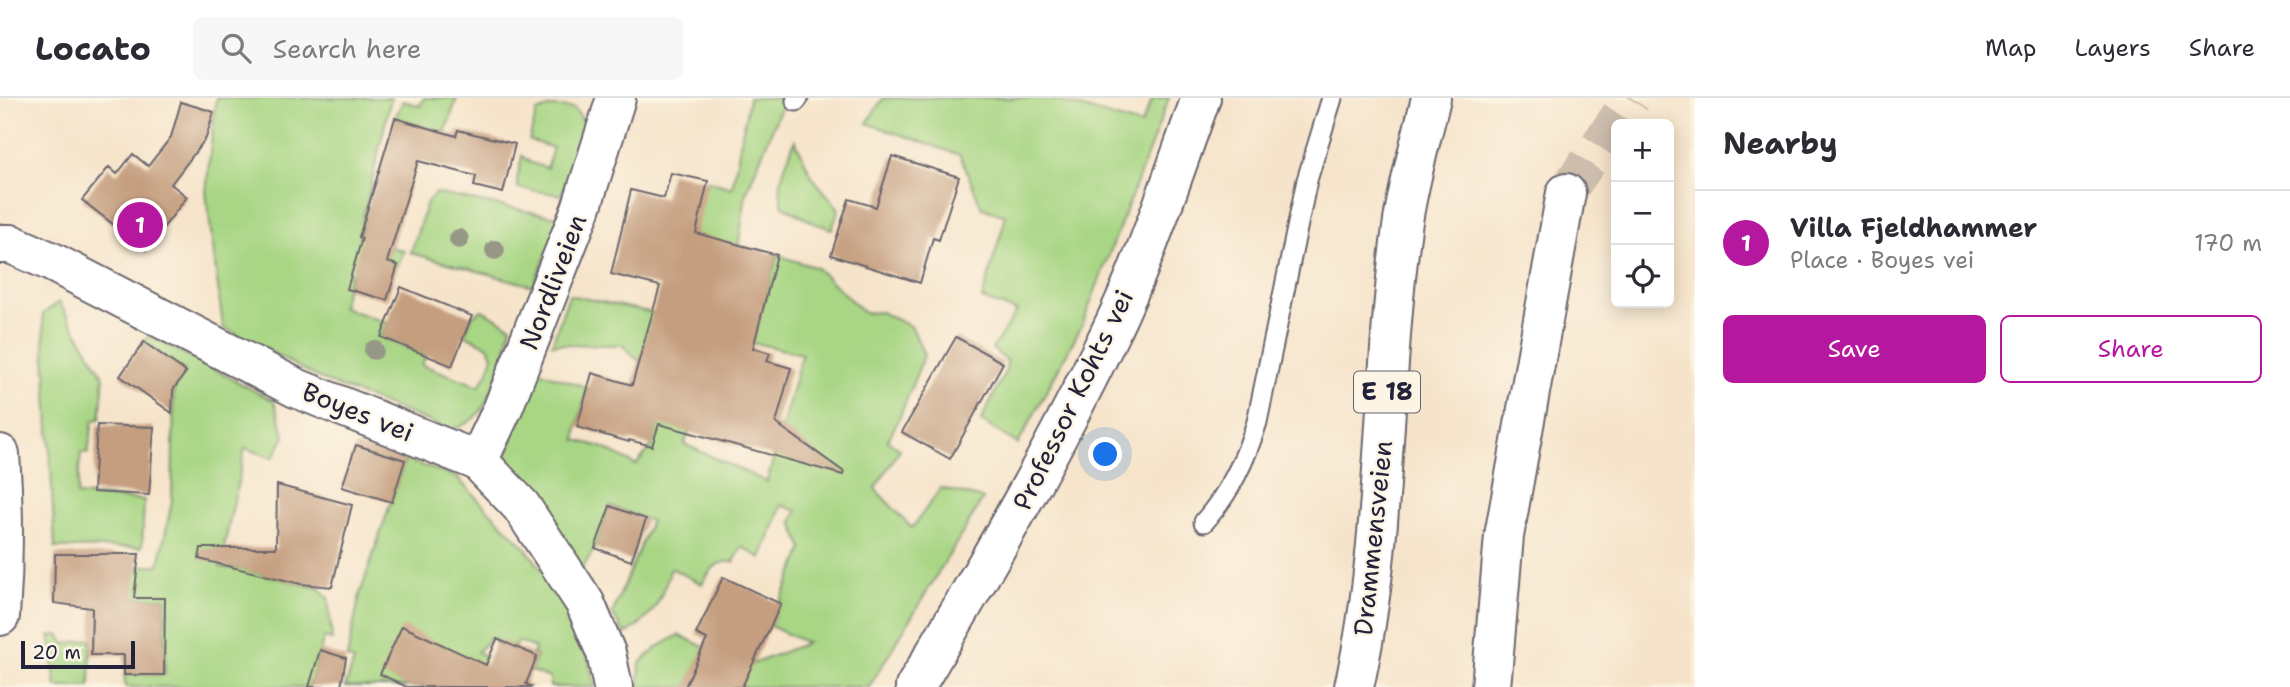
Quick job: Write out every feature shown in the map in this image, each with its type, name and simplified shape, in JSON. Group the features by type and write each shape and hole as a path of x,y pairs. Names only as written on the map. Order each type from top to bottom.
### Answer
{"main road":[{"name":"Nordliveien","path":"478,461 503,408 581,209 616,98"},
{"name":"Professor Kohts vei","path":"915,687 1036,480 1111,332 1151,234 1201,98"},
{"name":"Drammensveien","path":"1354,687 1368,616 1375,550 1393,310 1403,225 1431,98"},
{"path":"1491,687 1504,536 1566,193"},
{"name":"Boyes vei","path":"0,244 11,244 52,262 296,388 478,461 521,506 585,603 606,653 613,687"},
{"path":"0,454 4,503 4,572 0,616"}],"lane":[{"path":"1204,522 1236,479 1258,422 1307,180 1332,98"}],"green space":[{"path":"216,98 391,98 359,236 404,251 398,265 386,262 356,275 350,274 342,307 387,323 381,337 426,355 422,365 479,386 487,374 493,356 488,346 465,335 472,316 482,310 511,326 494,384 484,406 473,419 451,430 323,380 223,327 206,192"},
{"path":"424,98 457,98 445,133 395,118 403,101 420,106"},
{"path":"749,98 785,98 746,193 738,248 765,300 777,255 817,268 864,313 881,312 912,327 924,355 898,421 887,441 900,449 875,489 912,528 941,488 983,499 869,687 639,687 640,663 658,647 679,635 745,667 807,643 770,626 803,549 792,522 797,511 782,505 761,558 742,547 734,562 723,562 715,567 702,584 671,568 656,607 625,634 612,614 651,521 610,506 595,548 582,569 506,459 533,369 588,388 576,440 602,447 636,465 652,446 682,341 639,361 622,345 552,344 569,295 686,320 666,266 708,181 732,188","holes":["732,338 802,354 767,482 684,444"]},
{"path":"883,98 1049,98 1141,125 1153,98 1169,98 1082,325 1018,444 981,421 1006,370 1007,361 992,349 1017,311 982,299 1006,216 982,208 960,155 867,123"},
{"path":"551,107 574,108 587,126 561,195 518,188 517,180 522,156 531,163 547,168 553,148 529,140 537,112"},
{"path":"795,140 812,177 839,209 832,229 814,223 783,206 781,181"},
{"path":"435,193 562,218 533,286 411,253 427,202"},
{"path":"59,302 104,377 100,419 93,420 88,453 81,452 77,495 144,500 142,547 55,548 43,314"},
{"path":"149,335 274,401 285,437 273,458 245,448 220,567 241,569 318,588 328,597 332,640 324,638 309,687 126,687 124,675 165,675 165,598 129,598 83,571 159,565 172,501 174,389 186,372 144,342"},
{"path":"405,460 455,476 525,547 578,620 595,687 550,687 550,678 531,671 537,656 533,654 535,648 518,641 515,647 490,638 477,652 485,656 472,687 345,687 354,661 347,658 360,594"},
{"path":"60,635 64,644 91,639 90,687 56,687 50,636"}],"building":[{"path":"181,102 214,112 206,138 171,184 187,197 146,250 82,200 109,167 117,174 133,154 148,166 171,137"},
{"path":"395,118 456,136 458,130 515,144 503,193 474,186 476,176 418,161 387,262 398,265 387,300 347,289 362,238 359,237"},
{"path":"892,156 959,177 939,240 933,238 920,283 831,255 849,199 876,207"},
{"path":"671,173 708,181 696,233 777,255 753,348 770,353 767,361 791,368 776,423 844,472 843,475 659,424 652,446 577,427 592,373 632,385 660,286 611,274 631,190 664,198"},
{"path":"401,287 472,316 452,366 381,337"},
{"path":"956,337 1003,363 950,459 902,432"},
{"path":"144,342 186,372 173,390 172,413 120,376"},
{"path":"97,425 154,427 149,495 93,492"},
{"path":"356,445 405,460 392,502 342,487"},
{"path":"277,485 352,505 332,587 301,584 199,559 201,548 276,548"},
{"path":"610,506 646,519 631,561 595,548"},
{"path":"55,554 139,554 134,598 165,598 164,675 124,675 124,655 91,655 92,608 54,603"},
{"path":"723,577 781,604 742,687 685,687 707,639 696,634"},
{"path":"402,626 486,665 497,639 537,656 526,684 533,687 407,687 380,674"},
{"path":"320,650 346,658 341,687 309,687"}],"tunnel":[{"path":"1566,193 1632,98"}],"place":[{"name":"Villa Fjeldhammer","path":"140,225"}]}
